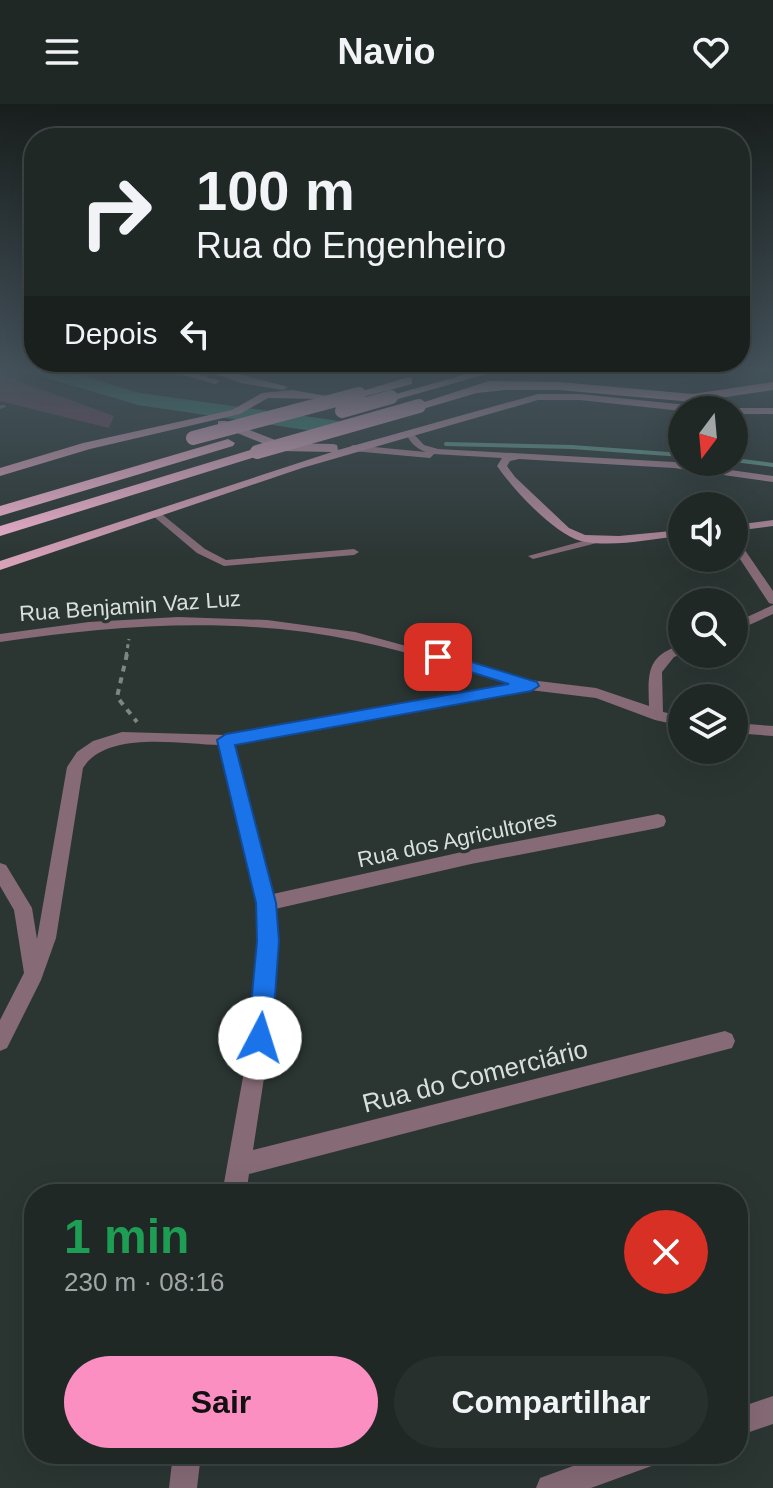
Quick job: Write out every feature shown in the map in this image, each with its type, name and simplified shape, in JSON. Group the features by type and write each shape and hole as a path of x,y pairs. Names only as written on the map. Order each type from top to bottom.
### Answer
{"highway":[{"path":"0,495 217,432"},
{"path":"0,511 268,432"},
{"path":"0,531 329,432"}],"main road":[{"path":"0,472 87,446 150,432"},
{"path":"251,432 300,454 298,465"},
{"path":"0,566 298,465 416,432"},
{"path":"420,449 423,435 427,432"},
{"path":"299,447 407,434"},
{"path":"407,434 420,449 465,461 511,479"},
{"path":"281,447 420,449 674,465 773,479"},
{"path":"519,457 506,459 502,463 511,479 565,530 598,540 668,534"},
{"path":"748,526 773,523"}],"street":[{"path":"748,563 773,600"},
{"path":"748,621 773,609"},
{"name":"Rua Benjamin Vaz Luz","path":"0,638 223,619 302,626 410,649 531,686 594,693 668,717"},
{"path":"656,713 655,671 668,655"},
{"path":"0,1041 34,974 47,938 75,767 98,745 122,737 226,740 531,686"},
{"path":"748,729 773,731"},
{"path":"226,740 266,903 268,941 260,1038 236,1184"},
{"name":"Rua dos Agricultores","path":"266,903 471,857 658,821"},
{"path":"0,870 23,908 34,974"},
{"name":"Rua do Comerciário","path":"239,1165 725,1041"},
{"path":"748,1419 773,1410"},
{"path":"183,1488 186,1464"},
{"path":"550,1488 618,1464"}],"lane":[{"path":"155,513 201,551 224,563 354,552"},
{"path":"533,556 598,540"}],"path":[{"path":"130,625 123,678 117,697 148,737"}],"waterway":[{"path":"446,444 572,447 668,454"},
{"path":"748,462 773,465"}],"route":[{"path":"260,1038 268,941 266,903 226,740 531,686 438,657"}]}
